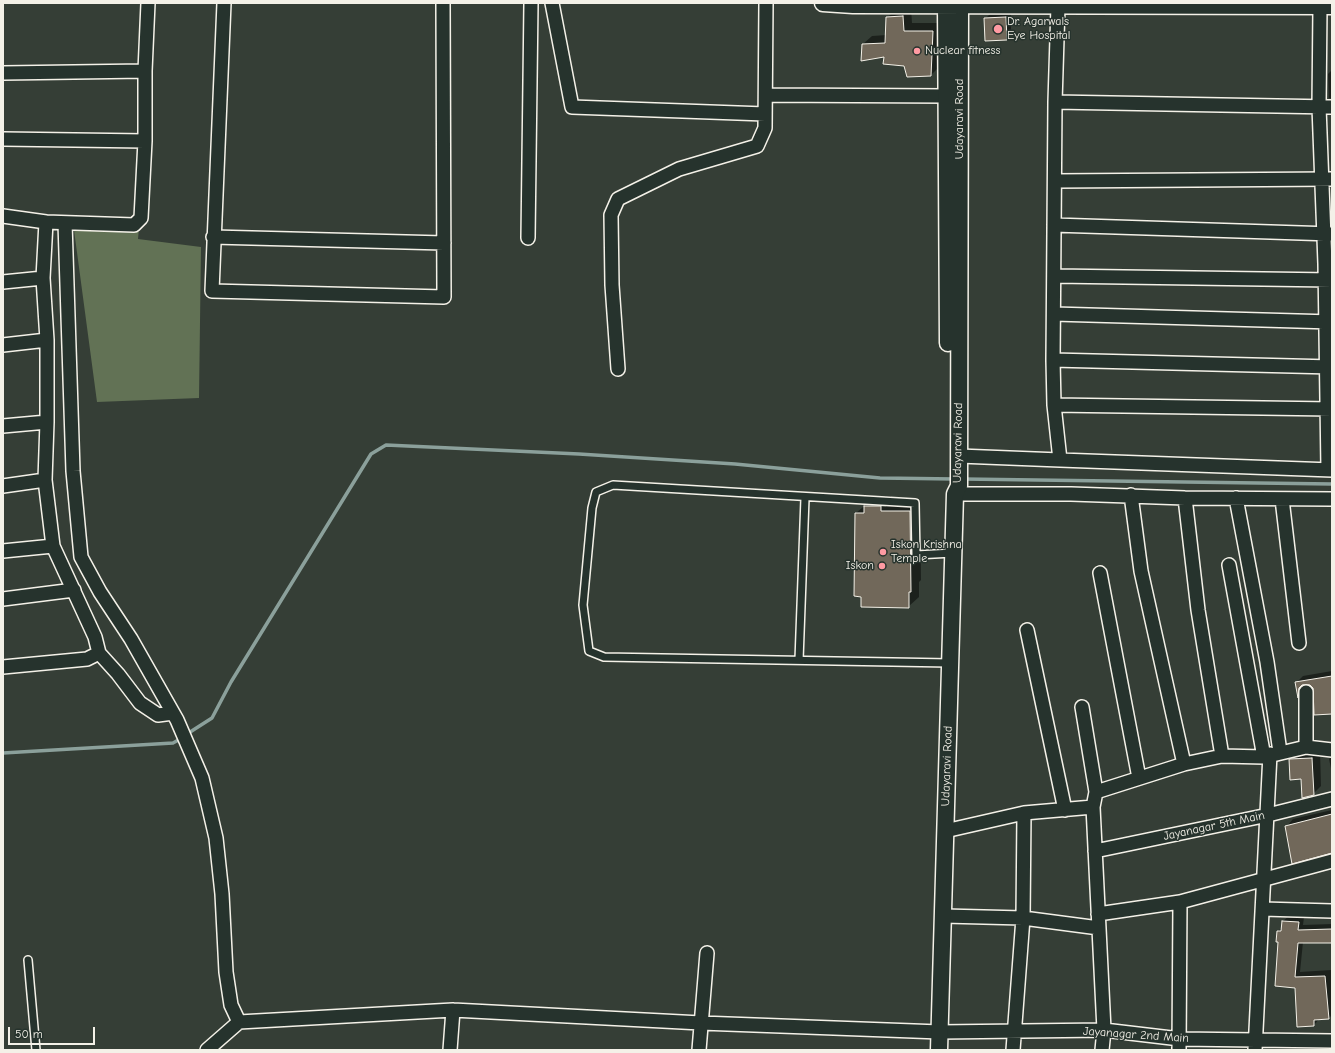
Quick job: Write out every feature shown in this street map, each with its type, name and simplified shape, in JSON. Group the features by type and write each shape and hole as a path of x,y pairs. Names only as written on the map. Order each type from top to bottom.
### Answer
{"street":[{"path":"3,216 65,223 137,223 141,218 145,141 145,71 148,3"},
{"path":"224,3 213,237 212,291 444,297 443,3"},
{"path":"528,238 530,3"},
{"path":"552,3 572,107 765,114"},
{"path":"618,369 612,285 611,215 618,199 679,169 758,146 765,128 766,3"},
{"path":"823,3 953,4 1058,6 1180,4 1315,6 1326,107 1330,470 1060,460 955,458 947,96 953,4"},
{"name":"Udayaravi Road","path":"938,1050 944,916 955,458 953,4"},
{"path":"1058,6 1056,181 1054,224 1054,405 1060,460"},
{"path":"3,73 145,71"},
{"path":"766,95 947,96"},
{"path":"1056,102 1326,107"},
{"path":"3,139 145,141"},
{"path":"1056,181 1327,178"},
{"path":"46,222 43,278 47,340 45,480 53,546 95,637 99,653 140,703 158,715 175,716"},
{"path":"65,223 73,471 81,557 100,592 131,639 175,716 202,778 216,838 222,894 226,972 231,1004 239,1022 207,1050"},
{"path":"1054,224 1328,234"},
{"path":"213,237 444,243"},
{"path":"1055,276 1329,280"},
{"path":"3,282 43,278"},
{"path":"1054,314 1329,321"},
{"path":"3,345 47,340"},
{"path":"1054,360 1329,367"},
{"path":"1054,405 1330,409"},
{"path":"3,426 47,422"},
{"path":"3,486 45,480"},
{"path":"954,489 1184,498 1332,499"},
{"path":"1131,495 1141,571 1184,764"},
{"path":"1184,498 1198,610 1222,756"},
{"path":"1236,498 1267,662 1271,754 1256,1045"},
{"path":"1282,499 1299,643"},
{"path":"3,551 53,546"},
{"path":"1229,565 1271,754"},
{"path":"1100,573 1139,778"},
{"path":"3,599 74,590"},
{"path":"1027,630 1065,810"},
{"path":"3,667 87,659 99,653"},
{"path":"1306,692 1306,747"},
{"path":"1082,707 1096,792 1093,807 1104,1030 1102,1050"},
{"path":"1096,792 1184,764 1222,756 1271,754 1306,747 1332,750"},
{"name":"Jayanagar 5th Main","path":"1095,851 1268,815 1332,799"},
{"path":"946,831 1024,813 1093,807"},
{"path":"1013,1050 1023,918 1024,813"},
{"path":"1098,914 1180,902 1332,861"},
{"path":"1179,1045 1180,902"},
{"path":"1263,909 1332,911"},
{"path":"944,916 1023,918 1099,928"},
{"path":"699,1050 707,953"},
{"path":"450,1050 453,1010"},
{"name":"Jayanagar 2nd Main","path":"239,1022 453,1010 701,1024 940,1032 1104,1030 1179,1045 1256,1045 1332,1042"}],"lane":[{"path":"950,663 604,657 589,651 583,605 592,508 596,492 613,485 805,498 915,503 916,555 953,553"},
{"path":"799,660 805,498"},
{"path":"28,960 36,1050"}],"green space":[{"path":"139,228 138,239 201,247 199,398 97,402 74,230"}],"building":[{"path":"903,16 904,31 933,31 931,76 907,77 904,66 883,64 884,57 861,61 862,44 885,43 886,17"},
{"path":"1006,17 1007,40 985,41 984,18"},
{"name":"Iskon Krishna Temple","path":"864,506 881,506 881,511 910,511 911,592 909,592 909,608 861,607 861,597 854,596 855,513 864,513"},
{"path":"1332,676 1332,714 1314,715 1313,688 1310,685 1302,685 1299,688 1298,698 1295,682"},
{"path":"1312,758 1314,795 1302,798 1301,779 1290,780 1289,759"},
{"path":"1332,814 1332,853 1292,864 1285,826"},
{"path":"1282,921 1299,922 1298,930 1332,929 1332,943 1298,943 1295,977 1325,976 1329,1019 1314,1020 1314,1026 1297,1027 1295,988 1275,986 1278,942 1276,942 1277,931 1281,931"}],"waterway":[{"path":"187,734 212,718 231,682 371,454 386,445 579,454 735,464 880,478 955,479"},
{"path":"963,479 1332,484"},
{"path":"3,753 173,743 182,738"}],"place":[{"name":"Dr. Agarwals Eye Hospital","path":"998,29"},
{"name":"Nuclear fitness","path":"917,51"},
{"name":"Iskon Krishna Temple","path":"883,552"},
{"name":"Iskon","path":"882,566"}]}
